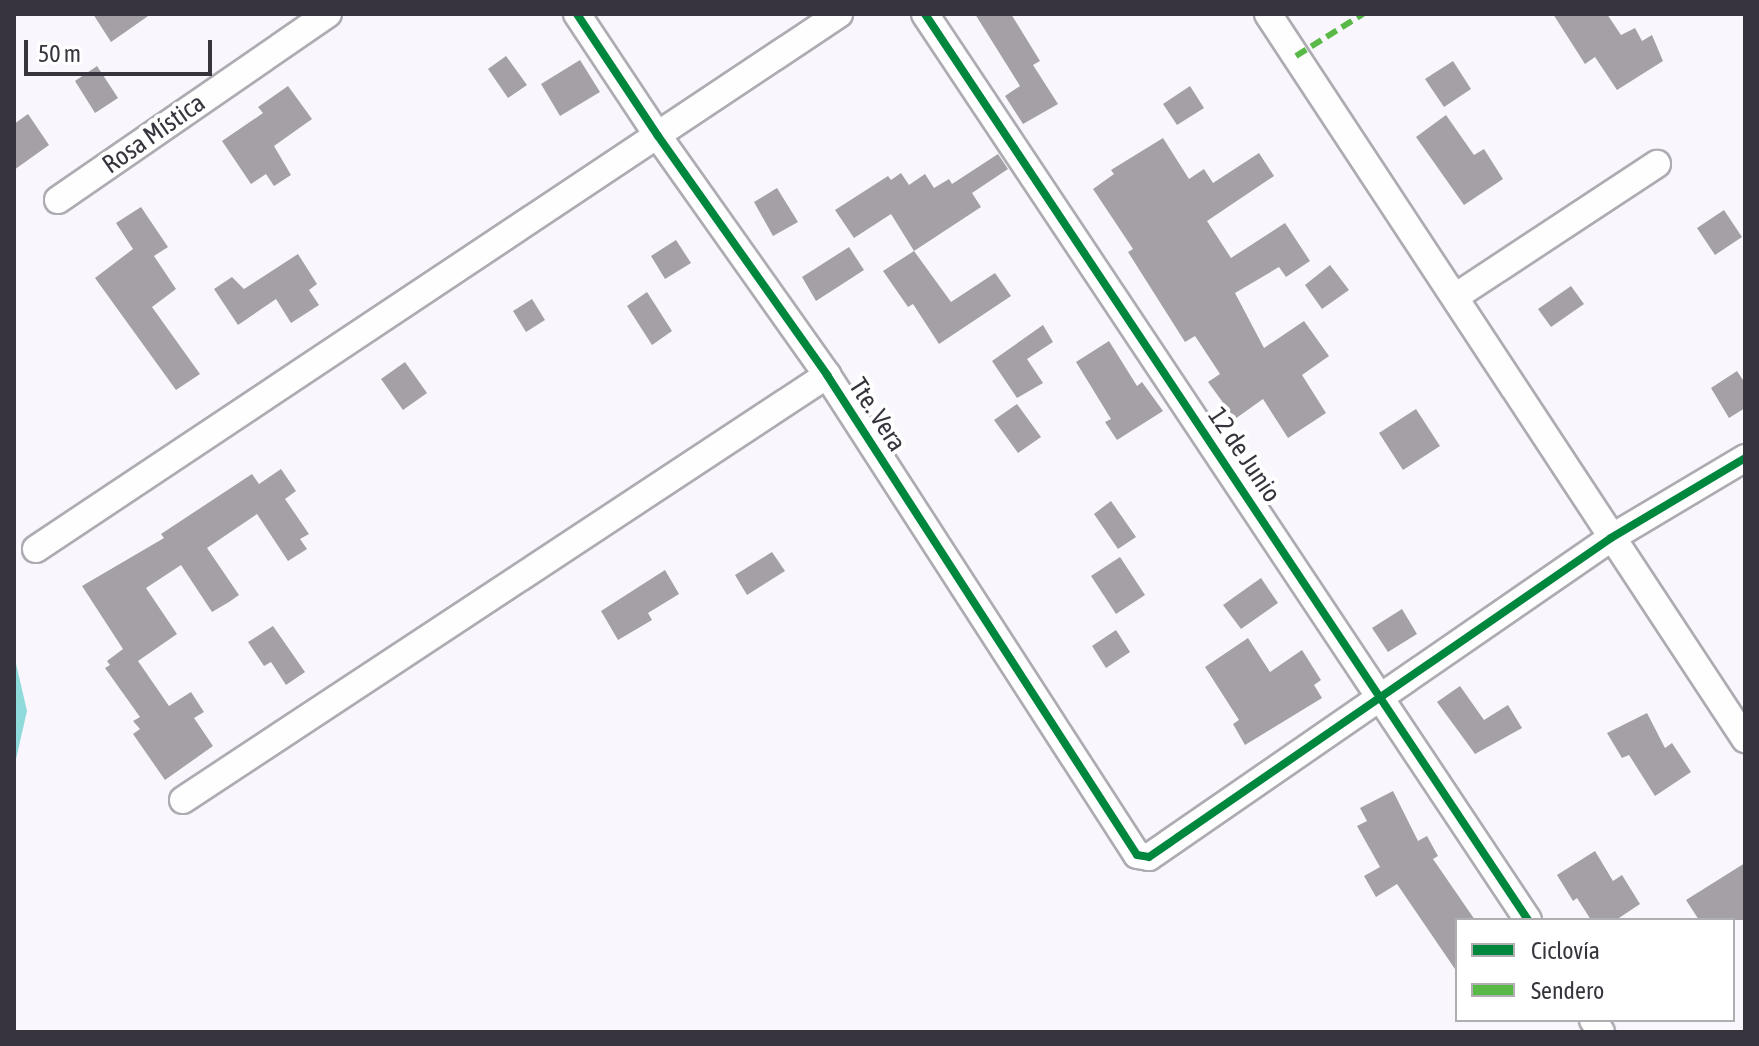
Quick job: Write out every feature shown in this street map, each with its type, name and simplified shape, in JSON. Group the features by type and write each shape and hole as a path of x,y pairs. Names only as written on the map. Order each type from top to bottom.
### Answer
{"street":[{"name":"Rosa Mística","path":"58,200 328,14"},
{"name":"Tte. Vera","path":"577,14 658,136 827,375 1137,855 1149,857 1381,696"},
{"path":"36,549 839,14"},
{"name":"12 de Junio","path":"925,14 1527,918"},
{"path":"1268,14 1745,739"},
{"path":"1455,297 1657,164"},
{"path":"183,800 827,375"},
{"path":"1381,696 1611,538 1745,458"}],"water":[{"path":"14,655 27,711 14,768"}],"building":[{"path":"93,14 151,14 111,42"},
{"path":"975,14 1011,14 1040,61 1033,65 1058,104 1023,124 1005,96 1020,86"},
{"path":"1553,14 1607,14 1621,35 1635,28 1642,41 1652,35 1663,61 1617,90 1595,57 1585,64"},
{"path":"506,56 527,85 508,98 488,69"},
{"path":"580,60 600,92 560,116 541,84"},
{"path":"1453,61 1471,89 1444,107 1425,79"},
{"path":"97,66 118,98 95,113 75,81"},
{"path":"288,86 312,119 274,146 291,175 274,186 266,174 251,184 222,141 263,113 258,107"},
{"path":"1190,86 1204,108 1177,125 1163,104"},
{"path":"28,114 49,145 14,170 14,124"},
{"path":"1446,115 1474,155 1484,149 1503,179 1464,205 1416,137"},
{"path":"1163,138 1189,179 1204,169 1213,183 1259,153 1274,176 1207,221 1231,258 1285,223 1310,261 1286,277 1279,267 1235,293 1264,348 1304,321 1329,356 1302,375 1326,413 1288,438 1263,399 1235,419 1208,382 1220,374 1195,336 1185,342 1128,252 1133,249 1093,189 1114,174 1111,170"},
{"path":"998,154 1008,169 972,193 981,207 914,251 891,214 854,238 835,210 888,176 891,180 901,173 909,185 925,174 934,188 949,179 952,184"},
{"path":"777,188 798,222 773,236 754,202"},
{"path":"141,207 168,247 154,256 176,289 152,307 200,374 176,390 95,278 133,249 116,223"},
{"path":"1724,210 1742,237 1715,255 1697,228"},
{"path":"676,240 691,263 665,279 651,256"},
{"path":"849,247 864,270 816,301 802,277"},
{"path":"914,251 951,302 995,273 1011,296 939,344 913,304 908,307 883,271"},
{"path":"298,254 317,284 309,290 319,305 291,323 276,299 238,325 214,289 232,277 244,289"},
{"path":"1330,265 1349,290 1322,309 1305,285"},
{"path":"1571,286 1584,304 1551,327 1538,309"},
{"path":"647,292 672,331 652,345 627,306"},
{"path":"532,299 545,320 526,332 513,311"},
{"path":"1043,325 1053,342 1027,359 1043,383 1017,398 992,361"},
{"path":"1109,341 1137,386 1142,382 1163,411 1117,440 1105,422 1111,419 1076,362"},
{"path":"405,362 427,393 403,410 381,379"},
{"path":"1737,371 1745,383 1745,408 1729,418 1711,388"},
{"path":"1017,404 1041,437 1018,453 994,420"},
{"path":"1416,409 1440,446 1403,470 1379,433"},
{"path":"281,469 296,491 285,499 309,534 300,539 307,549 288,561 257,514 207,548 239,595 229,602 212,612 181,565 146,588 177,634 138,661 169,706 191,692 204,712 194,718 213,746 165,780 133,734 140,729 133,721 140,717 105,668 110,665 107,661 123,649 82,586 164,538 161,534 252,474 259,484"},
{"path":"1111,501 1136,537 1118,549 1094,514"},
{"path":"772,552 785,571 747,595 735,575"},
{"path":"1120,557 1145,595 1116,614 1091,576"},
{"path":"665,570 679,594 648,613 652,620 618,640 601,611"},
{"path":"1261,578 1278,603 1241,629 1223,605"},
{"path":"1402,609 1417,634 1388,652 1372,628"},
{"path":"273,626 305,672 286,685 271,662 264,666 248,642"},
{"path":"1116,630 1130,652 1106,668 1092,646"},
{"path":"1248,638 1270,672 1302,650 1321,680 1314,685 1322,698 1245,745 1233,724 1239,720 1205,667"},
{"path":"1460,686 1484,720 1508,705 1522,728 1475,754 1437,702"},
{"path":"1647,713 1665,748 1672,743 1691,772 1655,796 1629,755 1622,758 1607,733"},
{"path":"1393,791 1418,841 1427,836 1438,856 1433,859 1474,918 1455,918 1455,969 1397,884 1376,897 1364,876 1380,867 1357,826 1367,821 1360,808"},
{"path":"1595,851 1613,881 1622,875 1640,904 1619,918 1590,918 1577,898 1573,901 1557,875"},
{"path":"1745,863 1745,920 1698,918 1686,900"}],"marked path":[{"path":"1296,56 1363,14"}],"cycle path":[{"path":"577,14 658,136 827,375 1137,855 1149,857 1611,538 1745,458"},
{"path":"925,14 1527,918"}]}
